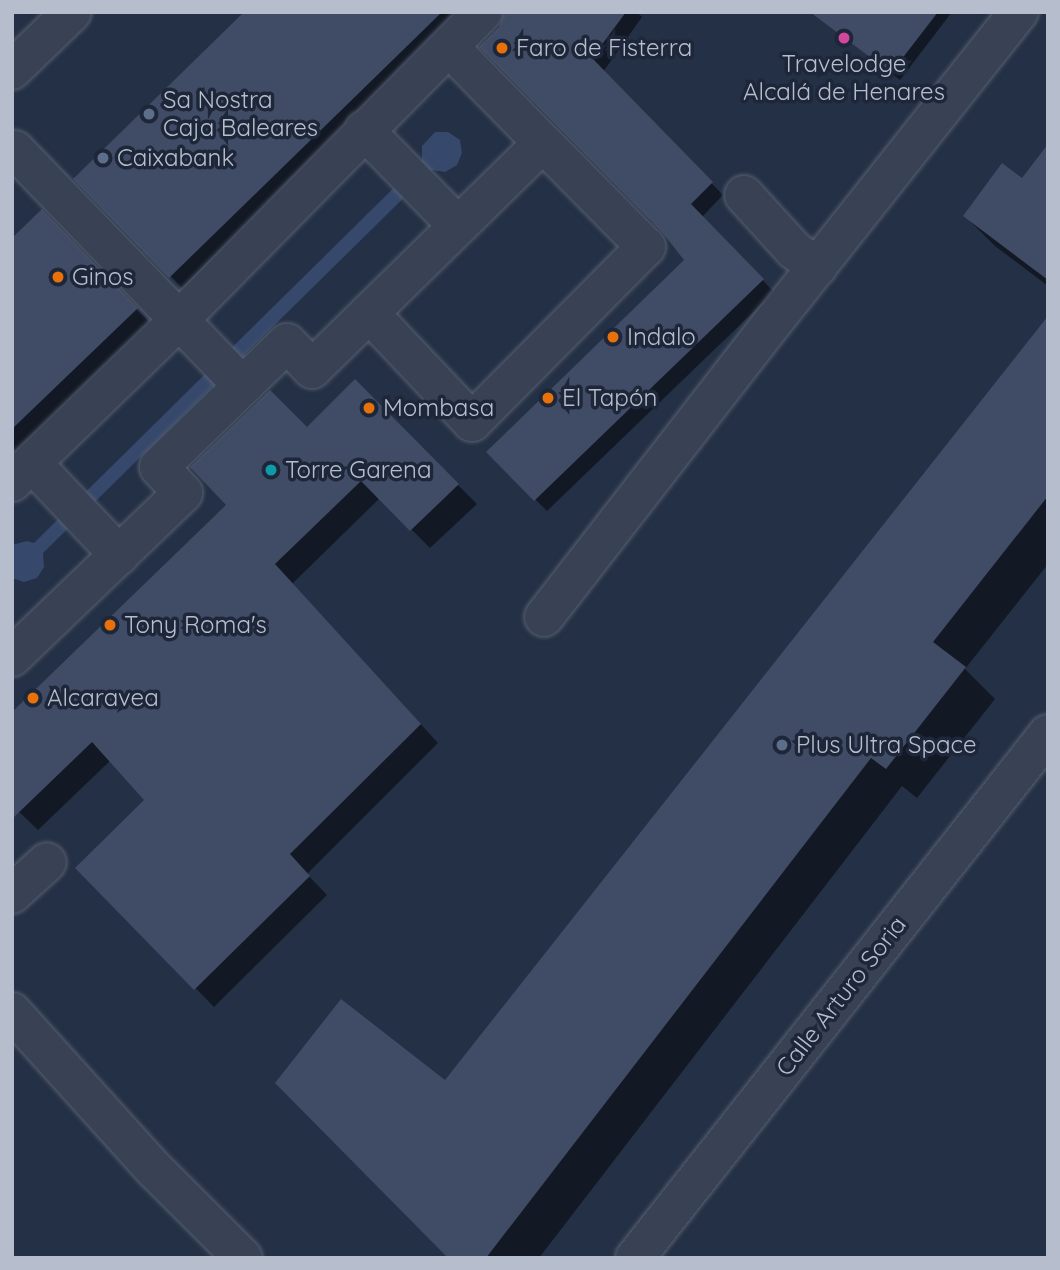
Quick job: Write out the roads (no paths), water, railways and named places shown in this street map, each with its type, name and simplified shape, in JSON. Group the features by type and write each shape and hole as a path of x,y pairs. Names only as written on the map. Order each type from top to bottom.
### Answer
{"street":[{"path":"12,70 72,12"},
{"path":"119,555 76,511 22,473 180,319 483,12"},
{"path":"544,617 1019,12"},
{"path":"369,313 472,422 646,247 449,47"},
{"path":"364,130 457,225"},
{"path":"12,657 183,493 159,467 230,372 287,343 312,369 543,143"},
{"path":"15,150 230,372"},
{"path":"744,195 794,250 817,267"},
{"name":"Calle Arturo Soria","path":"635,1258 1048,734"},
{"path":"12,894 47,862"},
{"path":"12,1012 155,1170 243,1258"}],"water":[{"path":"435,132 448,132 460,140 462,153 457,165 445,172 432,170 43,553 44,567 37,578 24,582 12,578 12,545 27,541 34,543 422,160 422,146"}],"place":[{"name":"Travelodge Alcalá de Henares","path":"844,38"},
{"name":"Faro de Fisterra","path":"502,48"},
{"name":"Sa Nostra Caja Baleares","path":"149,114"},
{"name":"Caixabank","path":"103,158"},
{"name":"Ginos","path":"58,277"},
{"name":"Indalo","path":"613,337"},
{"name":"El Tapón","path":"548,398"},
{"name":"Mombasa","path":"369,408"},
{"name":"Torre Garena","path":"271,470"},
{"name":"Tony Roma's","path":"110,625"},
{"name":"Alcaravea","path":"33,698"},
{"name":"Plus Ultra Space","path":"782,745"}]}
